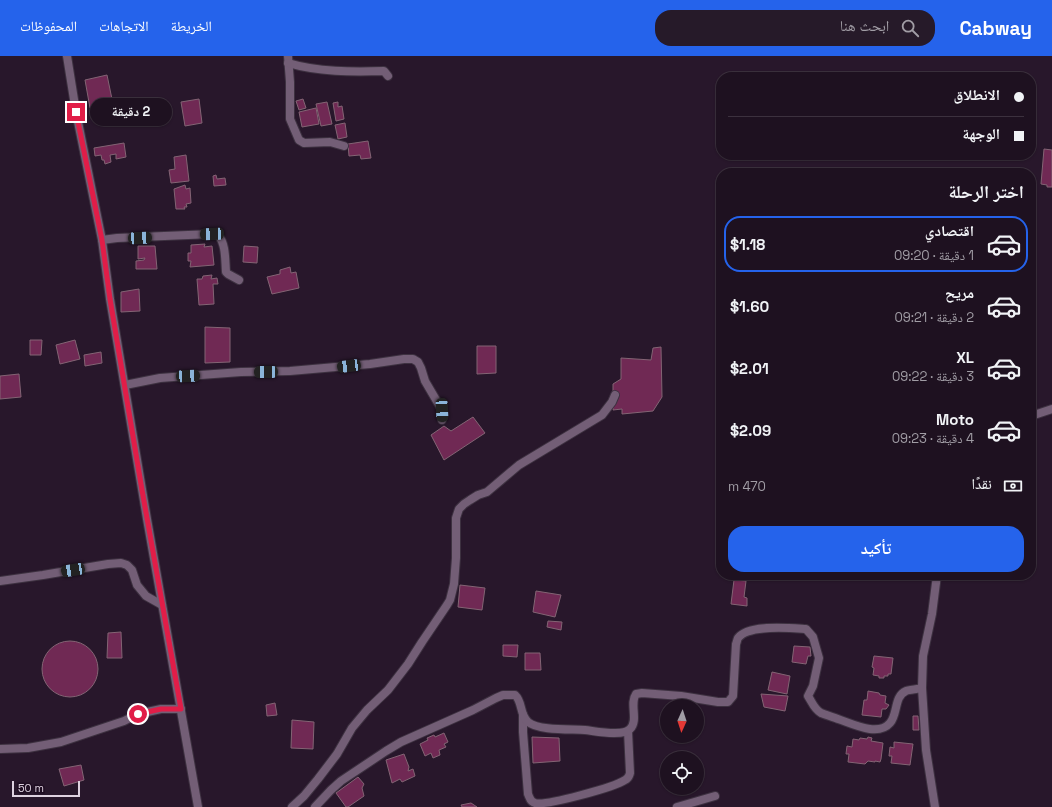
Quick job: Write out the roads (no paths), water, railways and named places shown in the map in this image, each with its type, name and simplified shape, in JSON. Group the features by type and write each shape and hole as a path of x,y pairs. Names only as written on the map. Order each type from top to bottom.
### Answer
{"street":[{"path":"67,56 76,112 102,240 110,299 198,807"},
{"path":"288,60 300,67 357,72 384,71 388,76"},
{"path":"288,60 290,82 290,118 299,140 304,143 330,142 344,146"},
{"path":"102,240 206,234 218,235 223,244 226,272 238,280"},
{"path":"125,385 160,378 241,372 297,371 413,359 418,362 425,381 442,410 442,420"},
{"path":"292,807 304,796 337,754 352,728 367,710 388,690 408,664 450,600 454,584 456,565 456,518 459,510 470,500 487,492 519,465 602,415 616,395"},
{"path":"1036,414 1052,409"},
{"path":"0,580 121,563 127,565 132,570 137,584 146,596 162,605"},
{"path":"935,807 926,750 922,688 923,656 932,614 936,580"},
{"path":"522,715 528,722 546,728 609,733 624,732 631,729 633,722 634,698 636,694 642,693 681,696 728,702 734,696 736,644 738,638 747,631 780,628 806,629 813,637 819,658 813,686 808,696 820,712 861,728 875,730 890,724 893,720 900,697 906,691 922,688"},
{"path":"314,807 341,782 401,742 503,695 515,695 520,702 528,794 530,800 534,803 541,804 610,787 629,778 628,731"},
{"path":"0,749 28,748 61,742 124,721 138,714 161,709 181,709"},
{"path":"677,807 715,796"}]}
